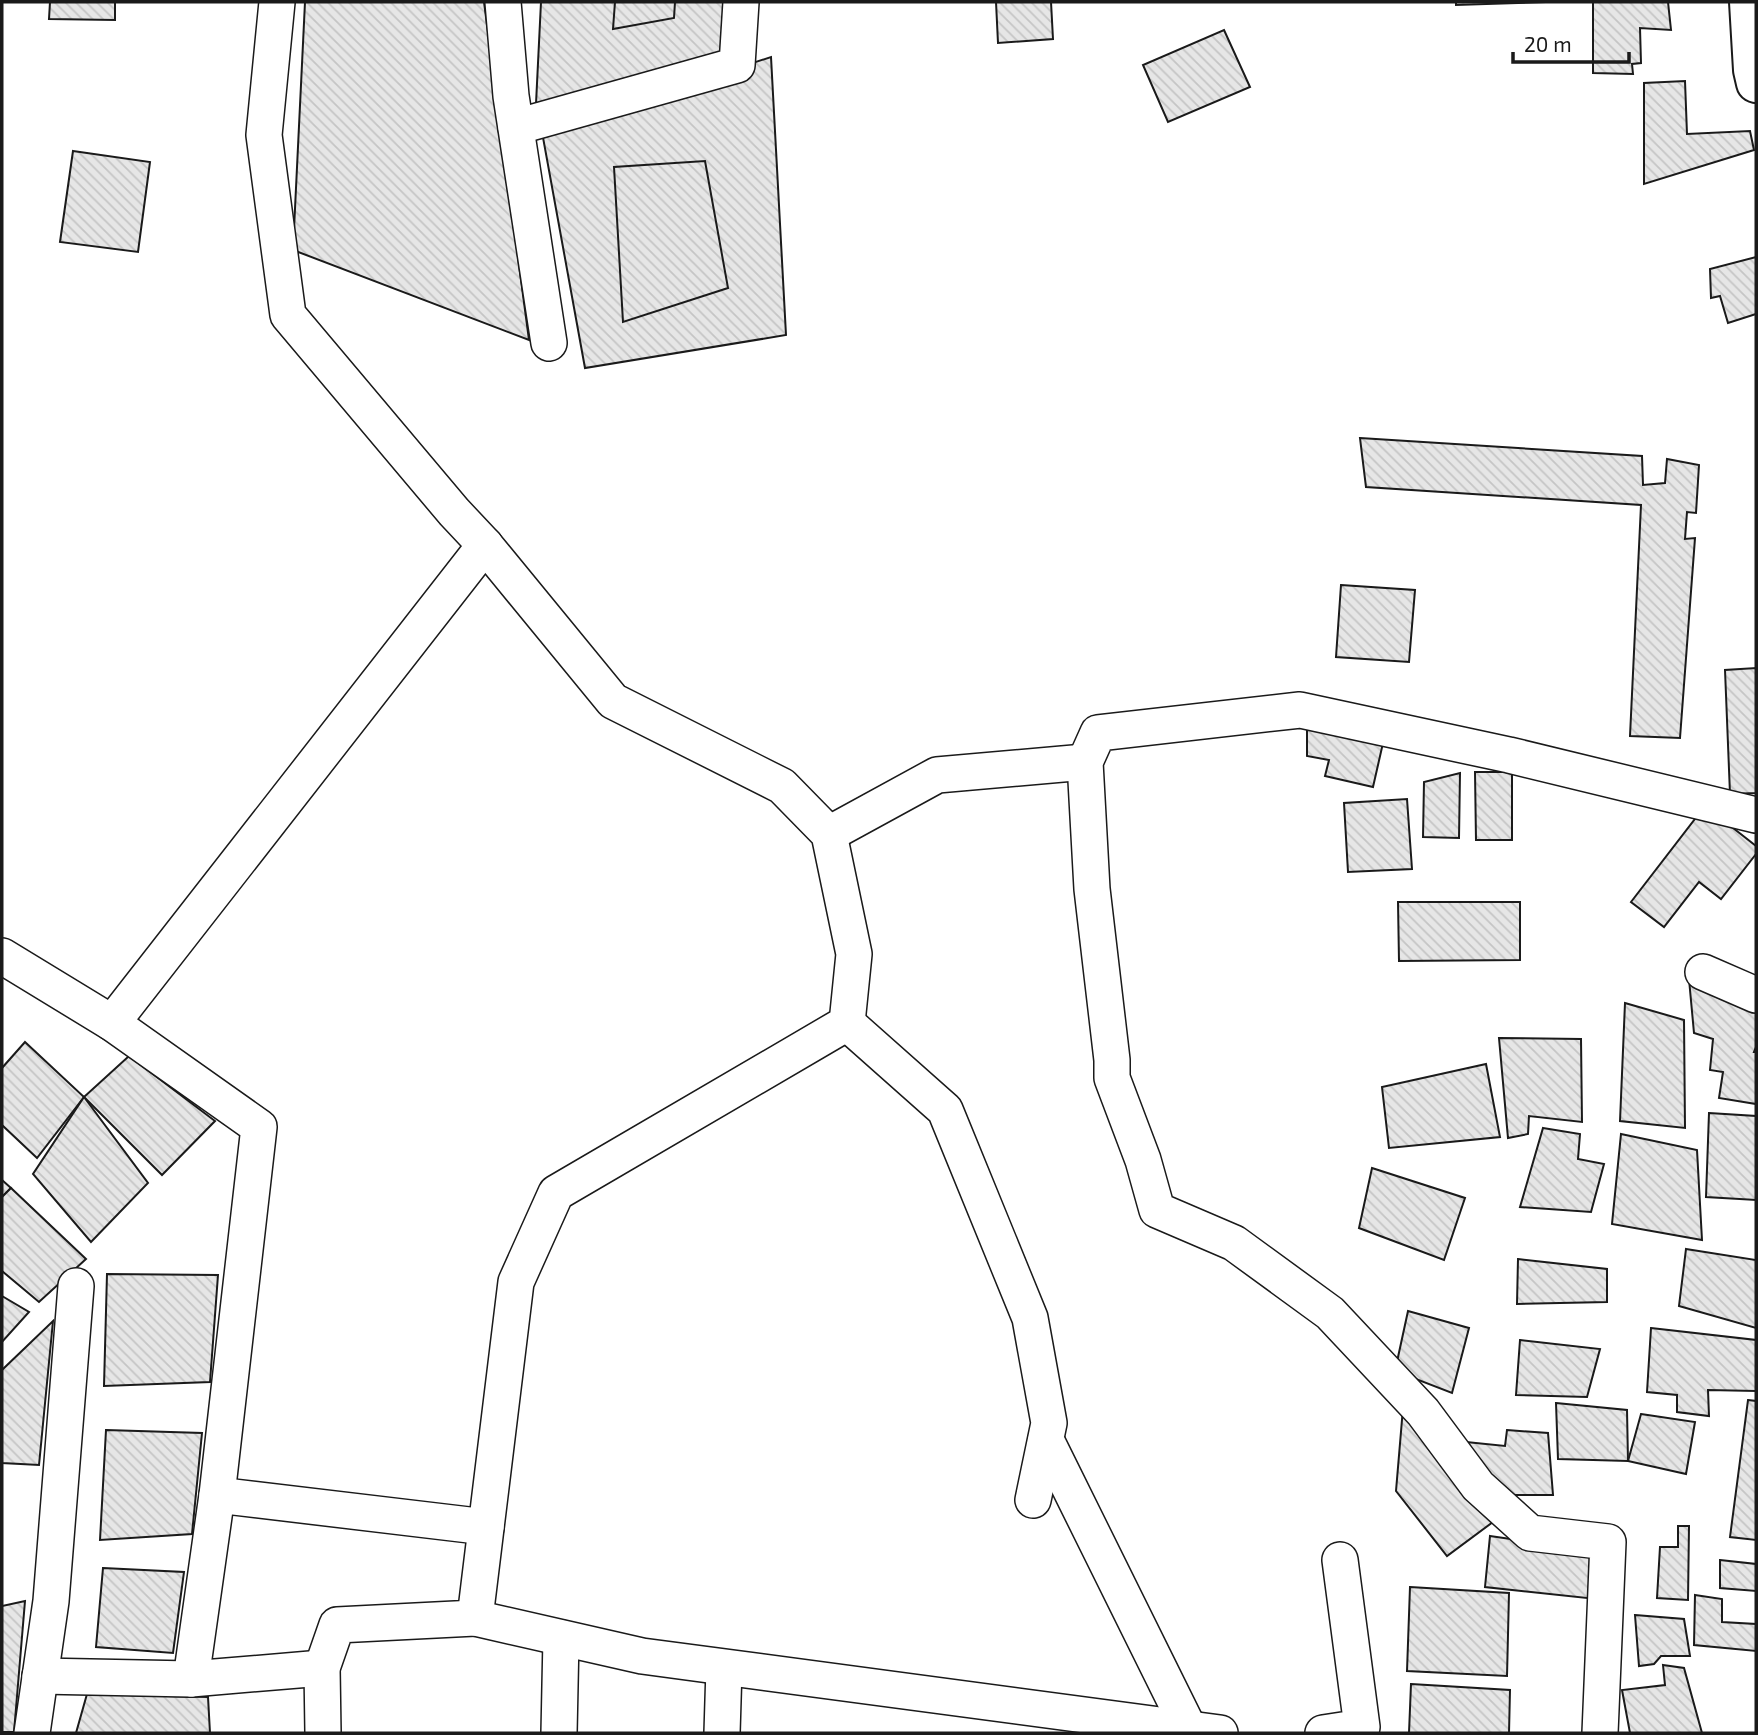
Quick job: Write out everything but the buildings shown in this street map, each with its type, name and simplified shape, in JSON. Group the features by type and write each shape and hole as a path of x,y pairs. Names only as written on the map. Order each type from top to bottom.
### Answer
{"street":[{"path":"277,2 264,135 288,315 485,545 613,701 782,786 829,834 854,954 847,1023"},
{"path":"503,2 511,96 549,343"},
{"path":"516,127 737,65 741,2"},
{"path":"1749,2 1756,83"},
{"path":"112,1023 485,545"},
{"path":"1600,1733 1608,1542 1530,1533 1478,1486 1423,1412 1330,1313 1234,1243 1157,1210 1143,1160 1112,1078 1092,888 1085,762 1098,733 1300,710 1509,755 1756,815"},
{"path":"829,834 937,775 1085,762"},
{"path":"2,956 112,1023 259,1127 217,1495 191,1679"},
{"path":"1703,972 1756,995"},
{"path":"847,1023 945,1110 1030,1318 1049,1423 1033,1500"},
{"path":"475,1618 516,1282 556,1194 847,1023"},
{"path":"32,1733 51,1601 76,1286"},
{"path":"1046,1440 1205,1731"},
{"path":"217,1495 486,1527"},
{"path":"1323,1733 1362,1727 1339,1560"},
{"path":"323,1733 322,1668 337,1625 475,1618 642,1656 1028,1721 1205,1731"},
{"path":"559,1733 561,1638"},
{"path":"40,1676 191,1679 322,1668"},
{"path":"722,1733 724,1668"}]}
